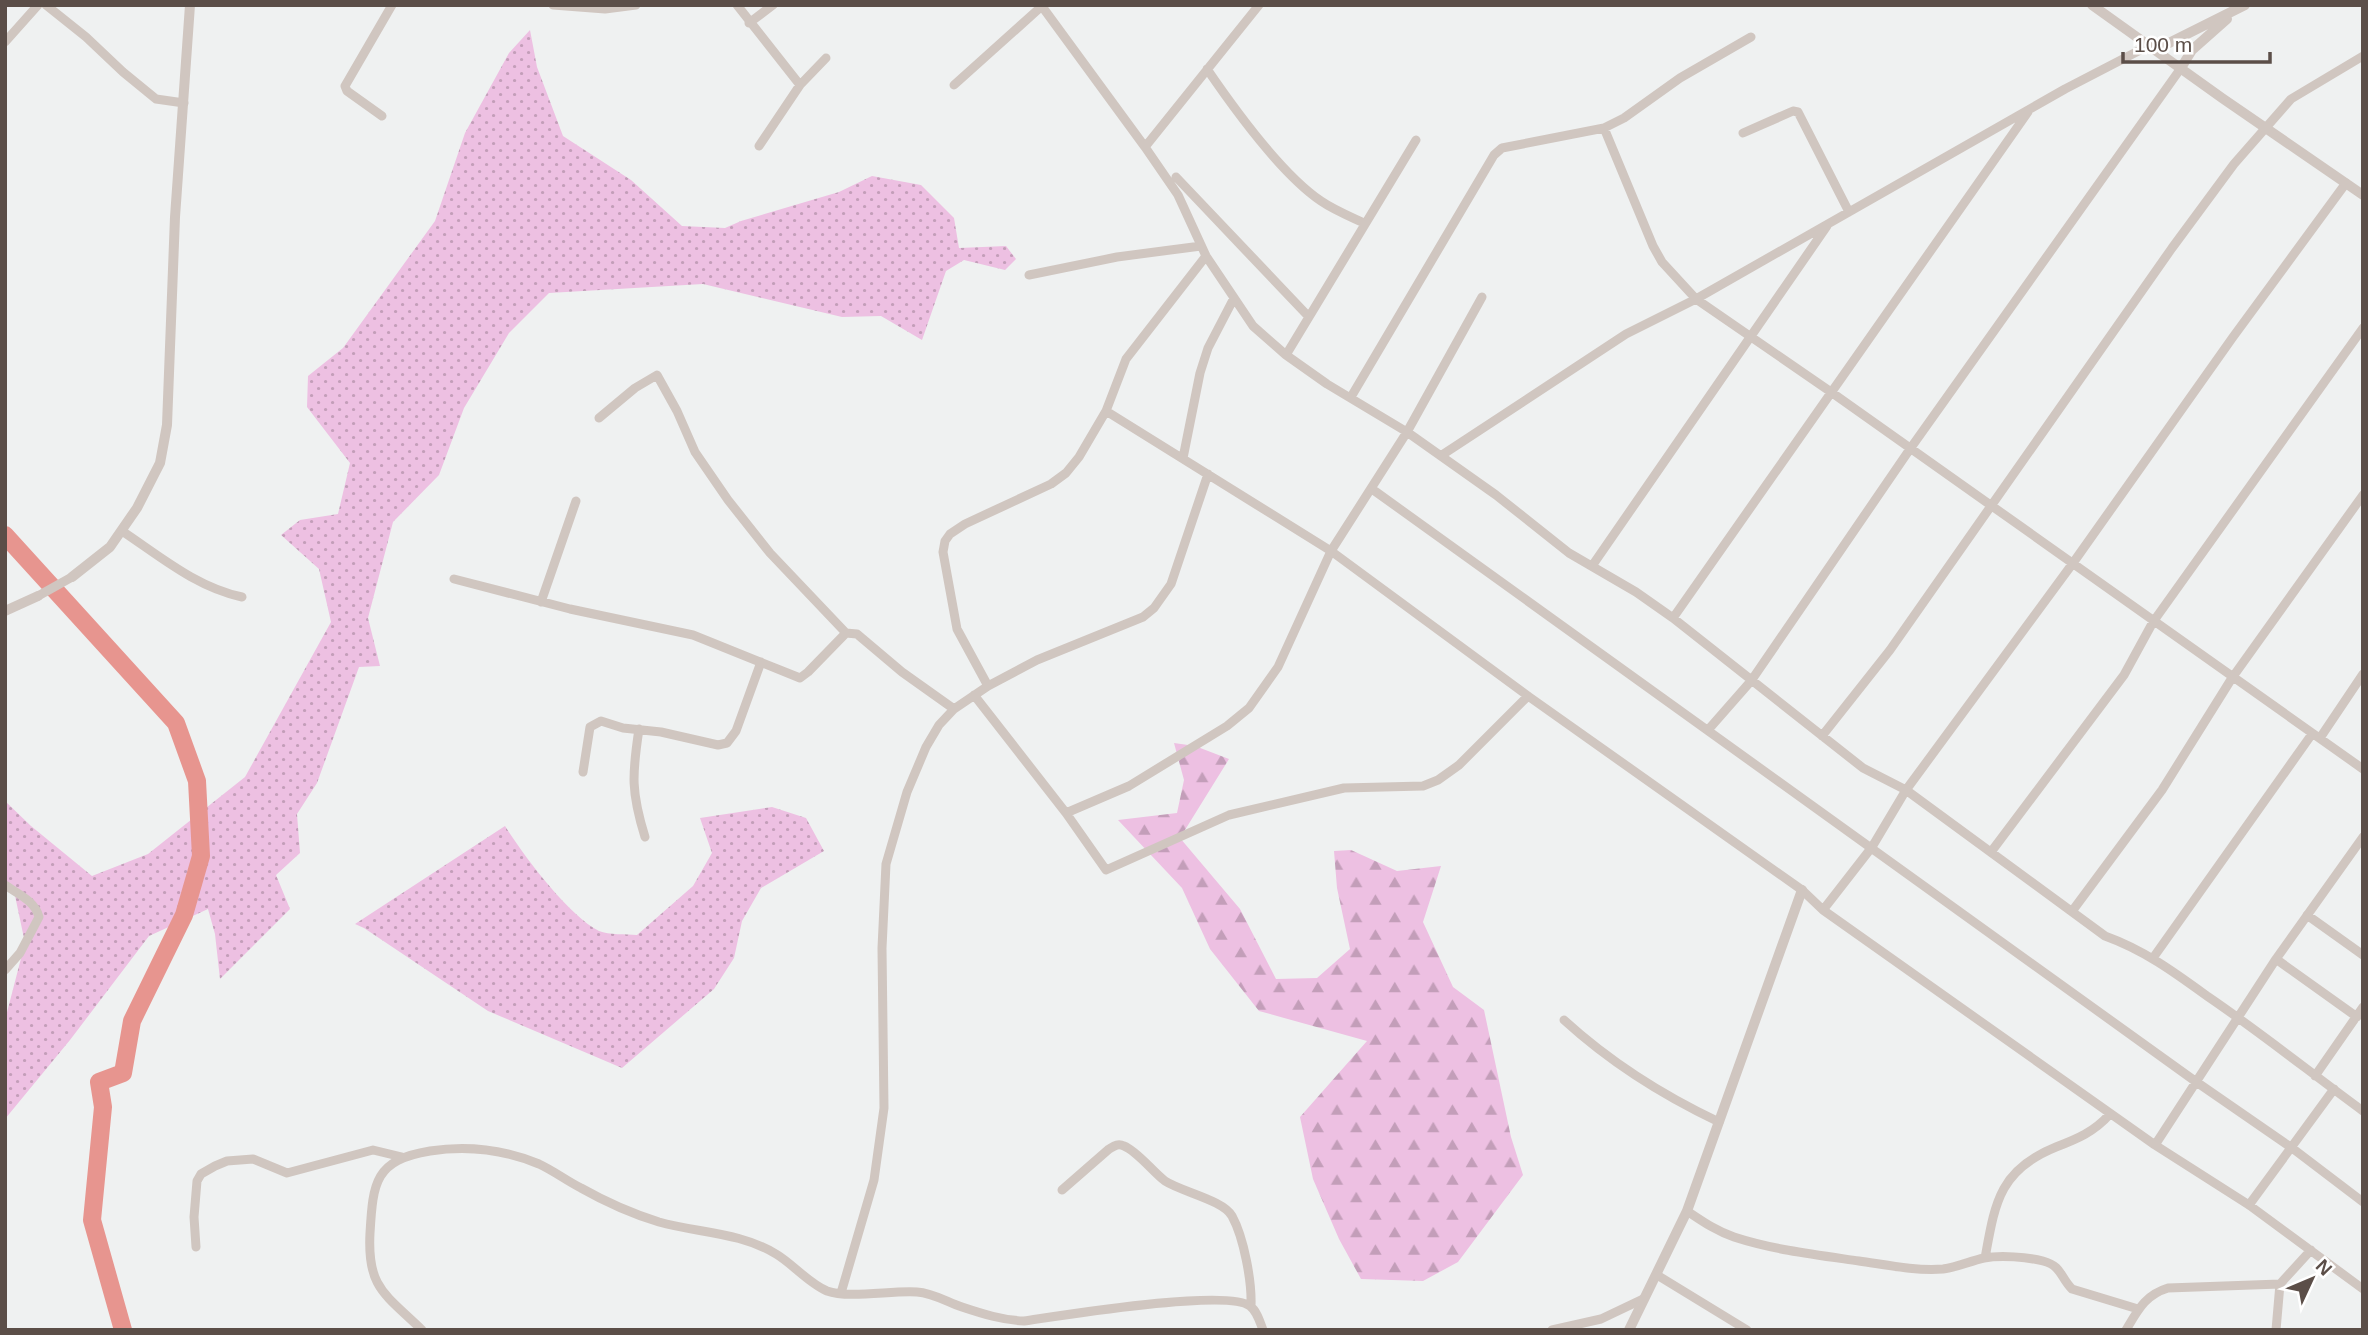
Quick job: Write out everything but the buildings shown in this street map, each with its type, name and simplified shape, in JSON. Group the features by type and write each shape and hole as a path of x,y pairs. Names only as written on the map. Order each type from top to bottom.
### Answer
{"street":[{"path":"5,42 38,5"},
{"path":"46,5 156,99 184,103"},
{"path":"5,611 72,577 110,547 137,508 160,463 167,425 175,217 190,5"},
{"path":"382,116 345,86 392,5"},
{"path":"553,5 605,9 636,5"},
{"path":"737,5 800,85"},
{"path":"749,23 773,5"},
{"path":"1145,146 1259,5"},
{"path":"2092,5 2363,195"},
{"path":"954,85 1041,6 1178,195 1200,246 1253,326 1286,355 1442,455 1569,553 1672,618 1863,768 1906,790 2105,936 2133,946 2153,958 2238,1017 2363,1111"},
{"path":"1442,455 1626,334 1696,299 1987,132 2148,46 2163,46 2241,8"},
{"path":"1708,730 1751,681 1910,449 2192,50 2241,8"},
{"path":"1350,397 1494,155 1502,149 1604,128 1624,118 1680,78 1751,37"},
{"path":"758,146 800,85 826,58"},
{"path":"1822,736 1890,650 2172,248 2264,127 2291,99 2361,59"},
{"path":"1207,69 1233,106 1304,188 1332,208 1364,223"},
{"path":"1743,133 1793,111 1798,112 1849,212"},
{"path":"1672,618 2029,111"},
{"path":"1604,128 1653,246 1662,262 1696,299 2363,769"},
{"path":"1286,355 1416,140"},
{"path":"1176,177 1309,317"},
{"path":"1823,910 1872,848 1906,790 2073,564 2226,346 2346,183"},
{"path":"1592,566 1830,222"},
{"path":"1029,275 1117,257 1200,246"},
{"path":"988,685 957,629 943,552 945,541 965,524 1051,484 1066,473 1079,457 1106,411 1126,359 1206,256"},
{"path":"1066,813 1129,786 1227,726 1249,708 1278,667 1331,551 1407,432 1482,297"},
{"path":"1183,458 1200,373 1208,348 1234,298"},
{"path":"1991,852 2124,675 2153,622 2363,328"},
{"path":"599,418 635,388 657,376 677,411 695,452 727,500 770,553 846,633 857,634 902,672 954,709"},
{"path":"1106,411 1331,551 1528,696 1802,890 1823,910 2110,1114 2249,1206 2363,1289"},
{"path":"841,1293 874,1180 884,1108 882,948 886,864 906,792 926,747 939,725 954,709 988,685 1037,660 1143,617 1154,608 1171,584 1208,474"},
{"path":"1372,489 2292,1148 2363,1202"},
{"path":"2073,910 2162,790 2232,678 2363,495"},
{"path":"541,602 576,501"},
{"path":"122,531 204,586 242,597"},
{"path":"454,579 541,602 693,635 800,678 846,633"},
{"path":"583,772 590,727 601,721 718,744 727,743 736,731 761,662"},
{"path":"2153,958 2363,674"},
{"path":"974,695 1066,813 1106,870 1229,816 1343,788 1423,786 1438,780 1459,765 1528,696"},
{"path":"639,729 632,774 635,804 645,837"},
{"path":"2155,1145 2276,959 2363,837"},
{"path":"5,885 31,902 39,916 20,953 5,970"},
{"path":"1629,1330 1687,1212 1802,890"},
{"path":"2307,915 2363,955"},
{"path":"2276,959 2357,1017"},
{"path":"2315,1076 2363,1007"},
{"path":"1563,1020 1591,1045 1617,1063 1657,1089 1719,1122"},
{"path":"2249,1206 2334,1089"},
{"path":"1985,1258 1999,1200 2006,1184 2018,1169 2032,1158 2088,1134 2110,1114"},
{"path":"1062,1191 1116,1145 1126,1147 1167,1182 1220,1206 1232,1215 1252,1290 1251,1306 1263,1330"},
{"path":"196,1247 194,1217 197,1181 201,1174 227,1161 253,1159 287,1173 373,1150 402,1157 444,1149 474,1149 496,1151 539,1164 581,1188 659,1222 718,1232 745,1240 775,1253 824,1289 841,1293 917,1292 1004,1320 1024,1321 1189,1301 1227,1300 1251,1306"},
{"path":"402,1157 378,1180 372,1195 370,1263 374,1279 382,1291 422,1330"},
{"path":"1687,1212 1732,1237 1837,1258 1911,1269 1942,1269 1985,1258 2042,1261 2062,1272 2066,1283 2072,1289 2138,1309"},
{"path":"2276,1330 2280,1284 2311,1250"},
{"path":"1657,1275 1747,1330"},
{"path":"2126,1330 2146,1298 2168,1288 2280,1284"},
{"path":"1552,1330 1601,1319 1643,1299"}],"green space":[{"path":"530,30 537,67 563,136 631,180 682,226 725,228 839,192 872,176 921,185 954,218 959,248 1006,246 1016,259 1005,270 964,260 946,271 922,340 881,316 842,317 703,284 549,293 509,333 464,408 439,475 393,522 368,618 380,666 359,667 317,783 297,814 300,853 276,875 290,909 220,979 215,934 208,909 149,936 70,1040 5,1119 5,1020 25,943 14,891 5,881 5,801 92,876 148,854 245,777 331,622 319,569 281,535 300,520 338,514 350,463 307,407 308,376 343,348 435,221 465,133 509,53"},
{"path":"1174,743 1195,746 1229,759 1180,838 1240,909 1276,979 1317,978 1350,949 1337,888 1334,851 1351,850 1397,871 1441,866 1423,922 1453,987 1484,1010 1511,1137 1523,1175 1458,1262 1423,1281 1361,1279 1339,1239 1313,1179 1300,1117 1367,1041 1259,1011 1210,949 1182,888 1118,820 1177,813 1184,780"},
{"path":"772,807 806,818 824,851 761,888 742,921 734,958 714,989 622,1068 488,1011 355,924 505,826 548,884 587,923 603,932 637,935 693,886 712,853 700,818"}],"waterway":[{"path":"5,535 176,723 197,781 201,856 184,915 132,1021 123,1073 99,1082 103,1107 92,1220 123,1330"}]}
